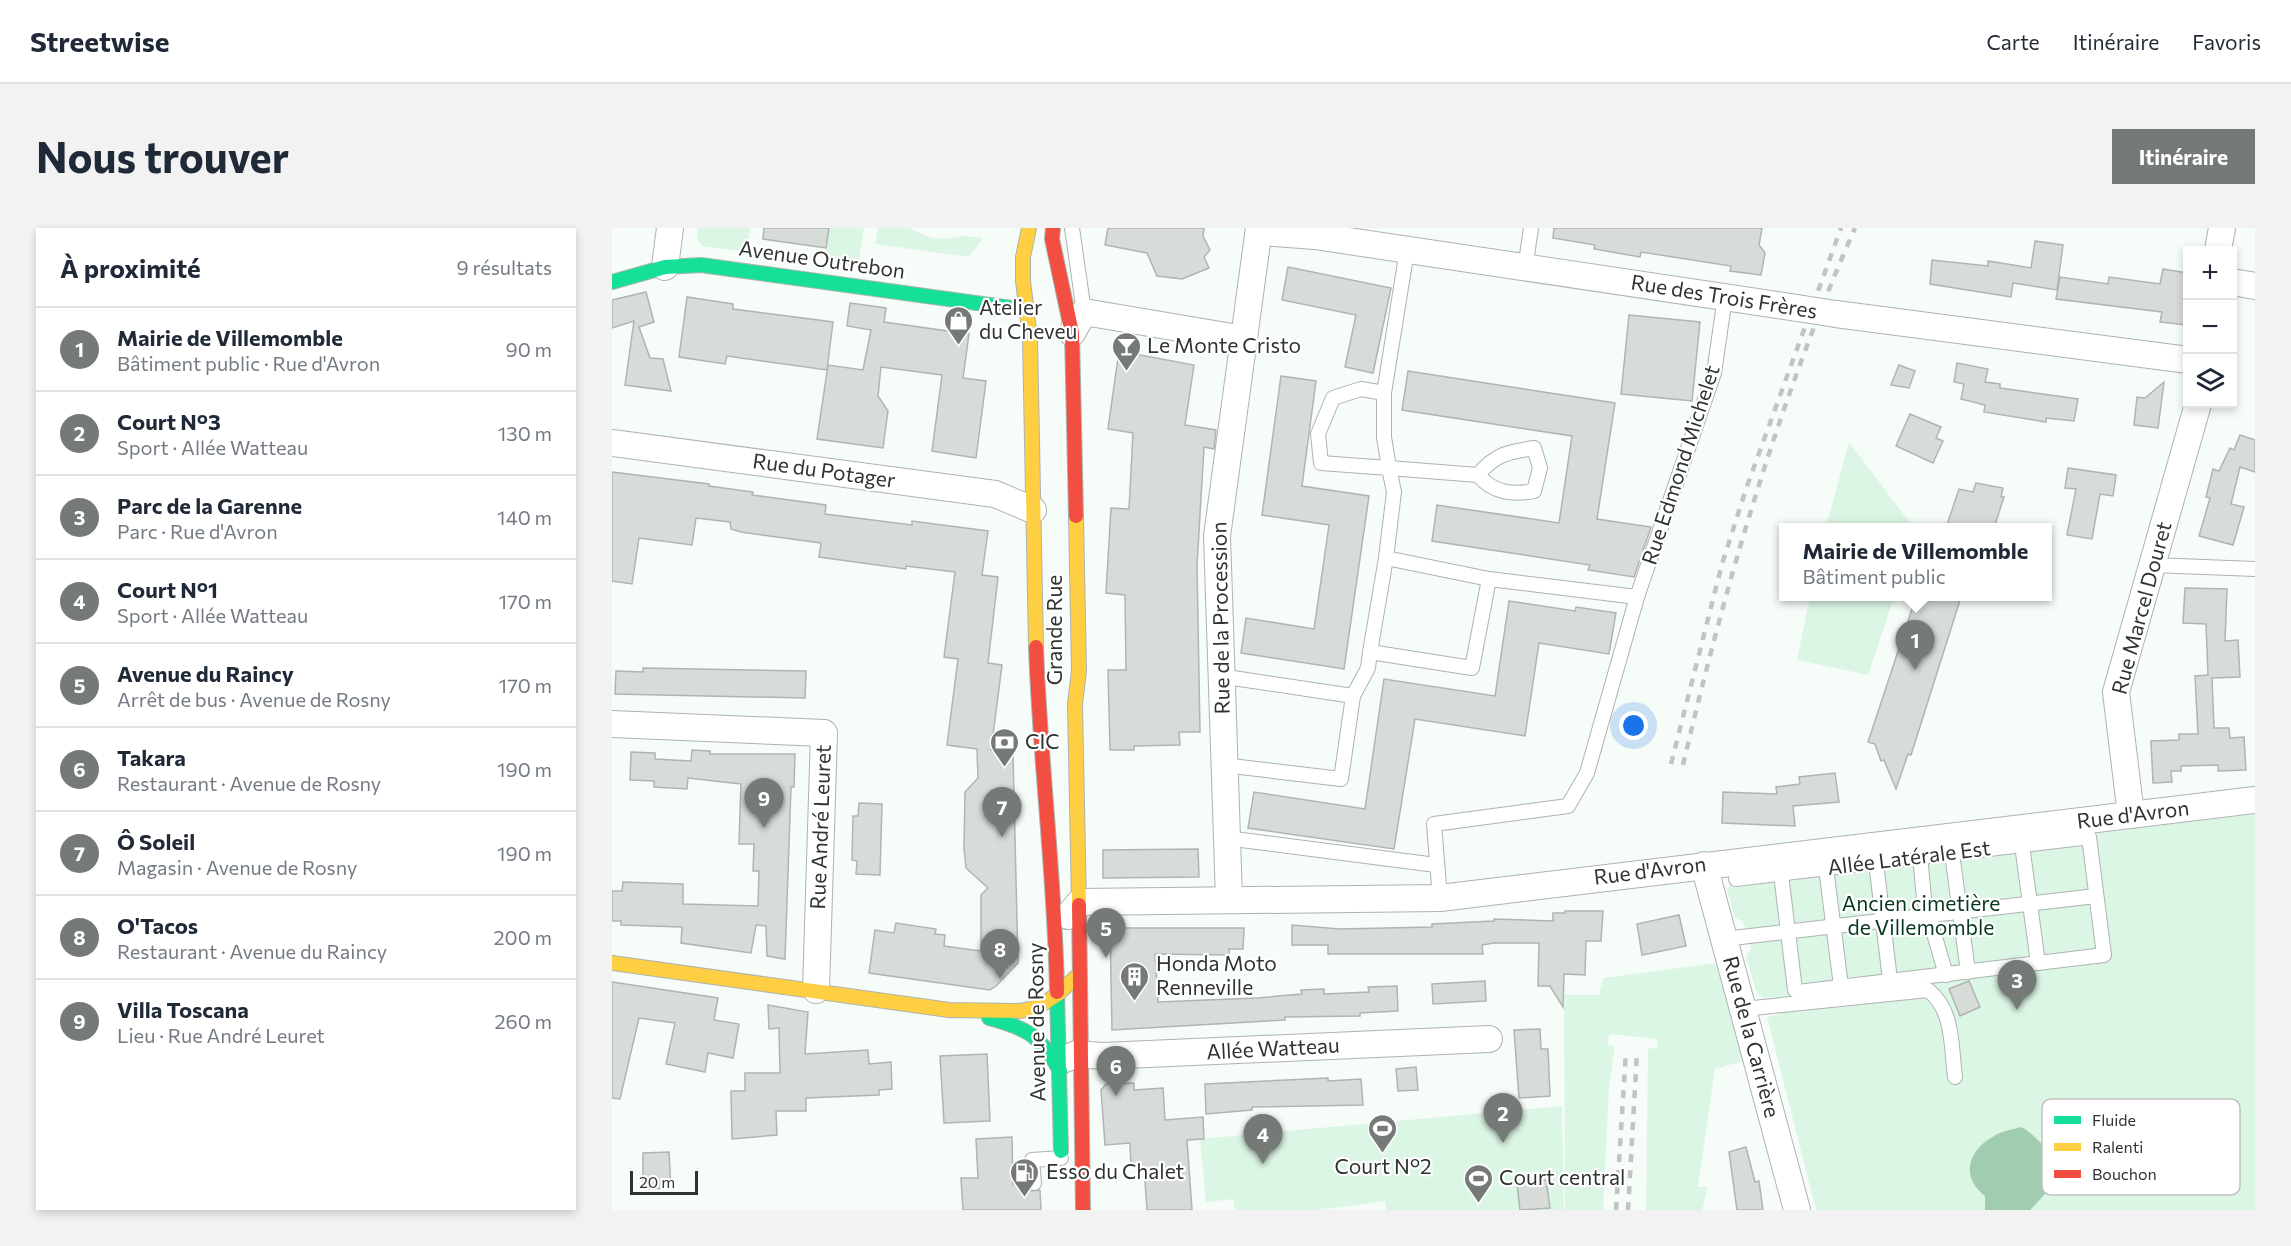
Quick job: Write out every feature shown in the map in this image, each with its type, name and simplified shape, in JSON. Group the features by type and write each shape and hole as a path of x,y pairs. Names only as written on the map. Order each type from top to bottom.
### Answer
{"main road":[{"path":"1029,228 1023,257 1030,338 1033,510"},
{"name":"Grande Rue","path":"1053,228 1052,239 1078,323 1079,671 1075,704"},
{"name":"Avenue Outrebon","path":"612,282 665,267 700,265 991,303 1027,310"},
{"path":"1027,310 1043,334"},
{"name":"Avenue de Rosny","path":"1033,510 1038,704 1056,930 1058,994 1083,1210"},
{"name":"Grande Rue","path":"1063,581 1069,671 1075,704"},
{"name":"Avenue de Rosny","path":"1061,1176 1067,1063 1081,971 1075,704"},
{"path":"612,963 949,1010 1017,1025 1045,1042 1067,1063"},
{"path":"949,1010 1020,1011 1038,1007 1058,994 1081,971"}],"street":[{"path":"665,267 670,228"},
{"path":"2219,246 2222,228"},
{"name":"Rue des Trois Frères","path":"1261,230 1316,236 1836,314 2183,359"},
{"name":"Rue de la Procession","path":"1229,899 1217,536 1261,230"},
{"path":"2237,283 2255,286"},
{"path":"1078,323 1244,339"},
{"name":"Rue Marcel Douret","path":"2131,815 2116,692 2197,408"},
{"name":"Rue du Potager","path":"612,443 995,494 1033,510"},
{"name":"Rue André Leuret","path":"612,723 824,733 831,762 816,990"},
{"name":"Rue d'Avron","path":"1080,902 1440,898 2255,800"},
{"name":"Rue de la Carrière","path":"1704,865 1797,1210"},
{"path":"1056,930 1080,902"},
{"name":"Allée Watteau","path":"1067,1063 1103,1056 1490,1039"}],"lane":[{"path":"1072,228 1078,323"},
{"path":"1525,269 1531,228"},
{"path":"1223,765 1341,779 1353,696 1368,669 1386,558 1394,492 1384,437 1384,393 1407,250"},
{"name":"Rue Edmond Michelet","path":"1440,898 1434,824 1568,807 1587,773 1637,597 1714,373 1725,297"},
{"path":"1384,393 1361,389 1333,398 1318,434 1321,463 1478,475 1487,486 1520,494 1534,491 1540,468 1534,448 1511,451 1490,460 1478,475"},
{"path":"1386,558 1489,579 1637,597"},
{"path":"2152,565 2255,569"},
{"path":"1370,652 1472,668 1489,579"},
{"path":"1220,676 1353,696"},
{"path":"1226,838 1436,865"},
{"name":"Allée Latérale Est","path":"1736,879 1920,855 2085,838 2096,896"},
{"path":"2022,845 2038,963"},
{"path":"1952,853 1968,972"},
{"path":"1920,855 1924,899 1946,975"},
{"path":"1876,862 1890,980"},
{"path":"1826,868 1842,986"},
{"path":"1724,939 1788,932 1834,926 1928,916 2030,903 2096,896 2103,956 1798,992 1795,990 1788,932 1780,873"},
{"path":"1743,1009 1928,990 1939,999 1946,1010 1955,1077"},
{"path":"1034,1183 1032,1160 1061,1158"}],"green space":[{"path":"698,228 750,228 747,252 702,246 697,239"},
{"path":"829,228 864,228 859,260 851,266 824,263"},
{"path":"878,228 910,228 931,238 946,239 964,236 983,238 969,257 875,244"},
{"path":"1849,442 1910,523 1827,523"},
{"path":"1809,601 1893,601 1868,675 1797,660"},
{"name":"Ancien cimetière de Villemomble","path":"2255,814 2255,1210 1816,1210 1767,1017 1779,1015 1776,997 1762,998 1756,991 1746,956 1751,949 1743,921 1735,918 1727,890 1734,877"},
{"path":"1717,963 1743,1061 1715,1069 1698,1187 1708,1187 1702,1210 1646,1210 1648,1048 1657,1049 1658,1039 1609,1034 1608,1045 1615,1046 1609,1086 1603,1210 1565,1210 1564,995 1599,995 1603,978"},
{"path":"1562,1106 1564,1210 1386,1210 1385,1201 1320,1210 1235,1210 1233,1199 1206,1202 1200,1139"}],"shaded area":[{"path":"2021,1127 2042,1144 2043,1195 2030,1210 1985,1210 1985,1196 1972,1181 1970,1164 1973,1156 1985,1142 2003,1132"}],"building":[{"path":"764,228 829,228 826,248 763,239"},
{"path":"1108,228 1204,228 1203,236 1210,250 1204,257 1209,268 1182,279 1157,276 1147,253 1105,245"},
{"path":"1554,228 1762,228 1759,245 1765,253 1761,275 1730,271 1731,266 1641,252 1640,257 1594,249 1595,245 1553,238"},
{"path":"2035,241 2063,245 2057,290 2013,283 2011,297 1930,284 1932,260 1988,266 1988,261 2031,268"},
{"path":"1288,267 1391,288 1373,373 1345,367 1356,315 1282,300"},
{"path":"2163,269 2183,272 2183,325 2160,322 2162,312 2056,299 2060,277 2108,284 2109,277 2160,284"},
{"path":"646,292 654,322 639,327 650,358 663,359 671,391 625,385 634,321 612,328 612,300"},
{"path":"687,297 733,304 733,309 833,322 827,370 727,356 725,364 679,357"},
{"path":"850,303 886,308 884,322 969,334 963,378 986,381 976,458 932,451 942,375 881,367 878,396 888,411 883,448 817,439 828,365 863,370 871,330 847,326"},
{"path":"1629,315 1700,322 1692,401 1621,394"},
{"path":"1119,351 1194,365 1185,425 1216,430 1214,449 1204,447 1197,565 1200,732 1179,732 1180,745 1134,746 1134,750 1110,750 1108,670 1126,670 1125,595 1106,593 1111,508 1129,509 1133,433 1108,429"},
{"path":"1957,363 1988,369 1985,382 2000,384 2000,388 2078,399 2074,421 2046,418 2046,422 1984,412 1985,405 1961,399 1964,384 1954,382"},
{"path":"1899,365 1915,371 1909,388 1891,385"},
{"path":"1408,371 1615,403 1597,519 1651,527 1634,577 1588,570 1590,565 1432,541 1437,505 1559,523 1572,436 1402,410"},
{"path":"1281,376 1316,381 1302,486 1369,496 1344,669 1241,653 1246,618 1314,629 1329,525 1262,515"},
{"path":"2164,382 2158,428 2134,425 2137,397 2145,398"},
{"path":"1910,414 1941,427 1936,438 1943,441 1933,463 1896,446"},
{"path":"2240,435 2255,440 2255,472 2240,467 2231,504 2244,507 2233,545 2199,536 2210,498 2206,497 2213,469 2219,471 2230,448 2234,450"},
{"path":"2068,468 2116,475 2113,496 2100,494 2092,539 2067,535 2076,489 2065,488"},
{"path":"612,472 709,484 709,486 753,492 752,495 826,505 825,514 912,525 912,521 988,531 982,575 998,577 988,663 1002,665 991,750 1013,753 1018,963 996,986 990,990 869,973 875,930 894,933 896,923 936,929 935,934 945,935 944,946 981,951 981,895 988,888 966,868 964,848 965,792 978,778 977,749 947,745 958,659 944,657 955,572 906,566 906,569 819,557 821,543 741,532 731,529 730,522 696,518 692,545 639,538 632,584 612,581"},
{"path":"1976,483 2003,488 2001,497 2004,497 1996,523 1948,523 1959,489 1973,492"},
{"path":"2185,588 2227,589 2225,641 2238,640 2240,677 2212,678 2214,728 2229,728 2230,738 2244,737 2246,770 2218,771 2218,765 2181,766 2181,771 2171,771 2172,782 2153,783 2151,741 2179,740 2179,734 2198,734 2195,676 2208,675 2206,624 2183,623"},
{"path":"1509,601 1575,611 1576,607 1616,613 1609,654 1539,643 1525,736 1415,719 1394,849 1248,828 1254,792 1365,809 1384,679 1495,696"},
{"path":"1915,601 1960,601 1911,755 1908,754 1896,789 1875,744 1868,742"},
{"path":"643,668 806,671 805,698 615,694 616,671 643,672"},
{"path":"692,750 710,751 710,754 795,754 794,787 791,787 785,959 767,956 766,926 756,925 751,953 681,943 682,927 621,925 621,921 612,921 612,891 622,891 623,882 683,884 683,904 758,906 759,871 753,871 754,844 739,844 741,784 688,778 687,789 654,787 654,781 630,780 631,752 655,753 655,759 691,761"},
{"path":"1835,773 1839,802 1793,806 1795,826 1722,823 1723,792 1777,794 1776,787 1800,784 1799,777"},
{"path":"859,803 882,804 880,875 856,874 857,861 852,860 853,816 858,816"},
{"path":"1198,849 1199,877 1103,878 1103,850"},
{"path":"1565,911 1603,911 1601,941 1586,941 1585,975 1564,974 1563,1007 1550,986 1538,986 1539,943 1482,945 1483,954 1328,954 1328,945 1292,945 1292,925 1340,929 1432,927 1432,924 1494,921 1494,919 1553,921 1553,913 1565,913"},
{"path":"1679,915 1686,946 1642,955 1637,924"},
{"path":"1110,928 1244,928 1243,949 1229,949 1229,955 1155,954 1158,1002 1257,998 1302,994 1301,990 1324,989 1324,994 1369,992 1368,987 1397,986 1398,1011 1360,1013 1360,1016 1285,1017 1285,1020 1112,1030"},
{"path":"1485,981 1486,1001 1433,1004 1432,984"},
{"path":"1969,981 1980,1007 1960,1016 1949,989"},
{"path":"612,982 718,998 714,1020 739,1024 733,1058 708,1053 705,1072 666,1064 675,1023 639,1018 620,1099 612,1098"},
{"path":"768,1005 808,1012 805,1054 868,1050 869,1064 891,1062 892,1089 879,1090 879,1095 806,1098 806,1111 776,1111 777,1135 732,1139 731,1091 745,1091 745,1073 780,1073 779,1028 769,1029"},
{"path":"1540,1029 1541,1049 1548,1049 1550,1096 1519,1098 1514,1030"},
{"path":"987,1054 990,1121 944,1123 940,1056"},
{"path":"1416,1067 1418,1090 1398,1091 1396,1069"},
{"path":"1328,1078 1328,1081 1361,1079 1363,1105 1252,1107 1252,1110 1206,1114 1205,1084"},
{"path":"1134,1083 1134,1090 1163,1088 1165,1120 1203,1117 1204,1139 1187,1140 1192,1210 1147,1210 1144,1166 1131,1167 1130,1143 1105,1145 1101,1090 1106,1084"},
{"path":"1012,1137 1013,1184 1025,1183 1031,1191 1040,1190 1041,1210 963,1210 961,1178 978,1178 976,1139"},
{"path":"1746,1147 1755,1182 1759,1181 1763,1210 1737,1210 1729,1152"},
{"path":"669,1152 671,1188 643,1189 643,1153"},
{"path":"1546,1180 1550,1208 1520,1210 1517,1184"}],"railway":[{"path":"1671,764 1722,564 1746,489 1841,228"},
{"path":"1683,765 1717,628 1757,492 1802,359 1855,228"},
{"path":"1616,1210 1626,1051"},
{"path":"1628,1210 1637,1053"}],"traffic: fast":[{"path":"612,282 665,267 701,265 1027,310"},
{"path":"1057,992 1061,1151"},
{"path":"989,1018 1032,1035 1046,1049 1060,1071"}],"traffic: slow":[{"path":"1029,228 1023,257 1023,281 1030,338 1036,647"},
{"path":"1076,516 1079,671 1075,704 1079,905"},
{"path":"612,963 949,1010 1020,1011 1038,1007 1058,994 1076,977"}],"traffic: jam":[{"path":"1053,228 1052,239 1072,333 1076,516"},
{"path":"1036,647 1057,992"},
{"path":"1079,905 1083,1210"}],"place":[{"name":"Atelier du Cheveu","path":"958,346"},
{"name":"Le Monte Cristo","path":"1126,372"},
{"name":"Mairie de Villemomble","path":"1915,670"},
{"name":"CIC","path":"1004,768"},
{"name":"Villa Toscana","path":"764,828"},
{"name":"Ô Soleil","path":"1002,837"},
{"name":"Avenue du Raincy","path":"1106,958"},
{"name":"O'Tacos","path":"1000,979"},
{"name":"Honda Moto Renneville","path":"1135,1002"},
{"name":"Parc de la Garenne","path":"2017,1010"},
{"name":"Takara","path":"1116,1096"},
{"name":"Court N°3","path":"1503,1143"},
{"name":"Court N°2","path":"1383,1154"},
{"name":"Court N°1","path":"1263,1164"},
{"name":"Esso du Chalet","path":"1025,1198"},
{"name":"Court central","path":"1478,1204"}]}
